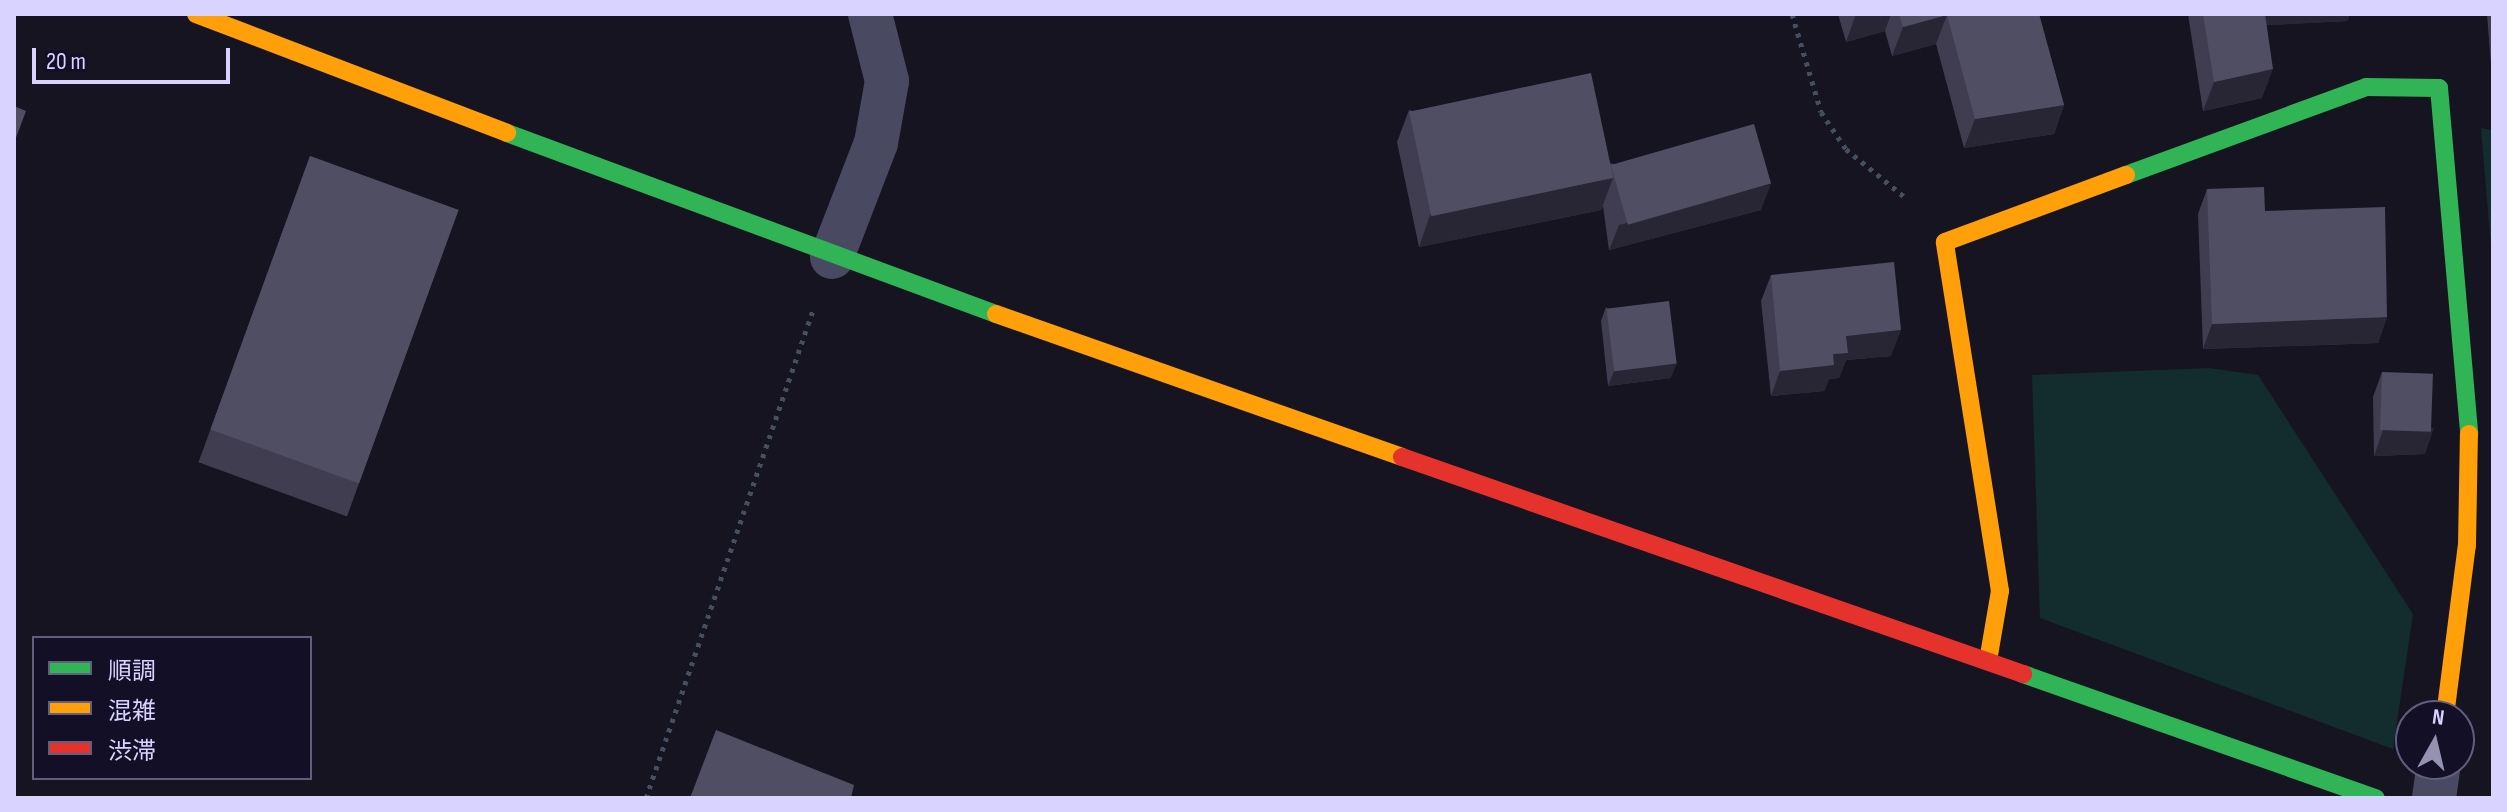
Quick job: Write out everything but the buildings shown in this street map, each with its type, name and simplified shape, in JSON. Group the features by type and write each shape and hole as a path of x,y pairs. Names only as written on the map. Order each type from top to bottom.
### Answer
{"street":[{"path":"196,14 832,257 2376,798"},
{"path":"832,257 876,143 887,81 870,14"},
{"path":"1988,661 2000,591 1945,242 2366,87 2439,88 2470,450 2467,545 2447,700"}],"path":[{"path":"1792,14 1821,112 1846,149 1904,195 1945,242"},
{"path":"646,798 832,257"}],"green space":[{"path":"2481,128 2493,130 2493,271"},
{"path":"2209,368 2258,375 2413,614 2400,700 2395,700 2393,749 2040,618 2032,375"}],"traffic: fast":[{"path":"2126,175 2366,87 2439,88 2469,434"},
{"path":"507,133 996,314"},
{"path":"2023,674 2376,798"}],"traffic: slow":[{"path":"196,14 507,133"},
{"path":"1988,661 2000,591 1945,242 2126,175"},
{"path":"996,314 1402,457"},
{"path":"2447,700 2467,545 2469,434"}],"traffic: jam":[{"path":"1402,457 2023,674"}]}
